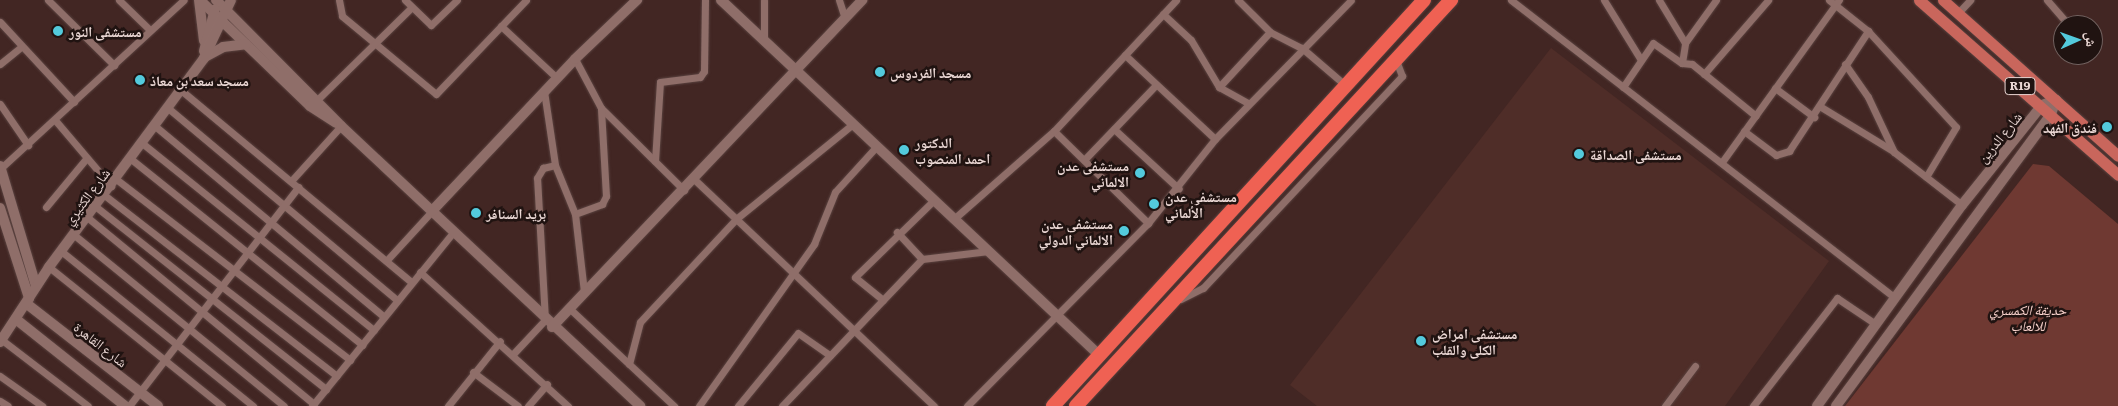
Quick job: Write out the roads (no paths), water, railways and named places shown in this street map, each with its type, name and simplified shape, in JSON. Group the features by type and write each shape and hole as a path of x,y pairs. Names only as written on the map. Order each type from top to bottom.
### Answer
{"highway":[{"path":"1076,406 1451,0"},
{"path":"1053,406 1416,3"}],"main road":[{"name":"R19","path":"1919,0 2042,105 2118,175"},
{"name":"R19","path":"1943,0 2118,156"}],"street":[{"path":"48,0 114,65"},
{"path":"119,0 150,30"},
{"path":"36,286 0,167 28,145 184,0"},
{"path":"199,0 310,106 341,126"},
{"path":"199,0 204,53 223,47 246,44"},
{"path":"217,0 318,99 341,126 454,231 548,324 640,406"},
{"name":"شارع الكثيري","path":"1,341 17,320 49,267 198,68 204,53 217,0"},
{"name":"شارع الكثيري","path":"204,53 223,22 231,0"},
{"path":"339,0 342,16 436,94 526,0"},
{"path":"404,0 431,25 457,0"},
{"path":"388,260 574,59 637,0"},
{"path":"655,161 660,82 700,76 704,71 704,0"},
{"path":"721,0 934,200 956,217 1054,315 1098,354"},
{"path":"764,0 764,40"},
{"path":"839,0 845,18"},
{"path":"514,353 569,308 695,180 862,0"},
{"path":"956,217 1054,131 1176,0"},
{"path":"1238,0 1270,32 1302,48 1344,84"},
{"path":"967,406 1054,315 1148,223 1179,189 1214,139 1351,0"},
{"path":"1511,0 1893,296"},
{"path":"1604,0 1641,60"},
{"path":"1659,0 1685,43"},
{"path":"1682,63 1685,43 1716,0"},
{"path":"1704,74 1768,0"},
{"path":"1958,13 1970,0"},
{"path":"2047,0 2060,15"},
{"path":"1722,162 1834,2 1868,31 1956,127 1926,176"},
{"path":"318,99 411,8"},
{"path":"1163,14 1191,40 1219,87 1248,103"},
{"path":"0,22 74,102"},
{"path":"501,26 557,78"},
{"path":"1744,131 1776,155 1784,155 1821,107 1845,64 1868,31"},
{"path":"1219,87 1270,32"},
{"path":"1623,87 1653,43 1682,63 1692,64 1756,116"},
{"path":"0,64 22,46"},
{"path":"1125,55 1214,139"},
{"path":"574,59 601,108 684,190"},
{"path":"1845,64 1868,97 1894,152"},
{"path":"1084,160 1156,85"},
{"path":"1775,88 1814,117"},
{"path":"182,91 388,260 411,282"},
{"path":"544,91 555,165 575,214 584,292"},
{"path":"2042,105 2056,100"},
{"name":"شارع الدرين","path":"1836,406 2051,114 2056,100"},
{"path":"0,104 28,145"},
{"name":"شارع الدرين","path":"1817,406 1893,296 1962,205 2042,105"},
{"path":"1821,107 1894,152 1962,205"},
{"path":"168,108 397,300"},
{"path":"575,214 602,204 606,196 601,108"},
{"path":"55,120 85,160 350,360"},
{"path":"630,364 640,322 736,219 853,124"},
{"path":"156,126 384,316"},
{"path":"292,180 341,126"},
{"path":"1114,129 1179,189"},
{"path":"1054,131 1148,223"},
{"path":"142,143 374,330"},
{"path":"699,406 790,273 814,244 835,192 878,146"},
{"path":"131,159 246,255 362,345"},
{"path":"46,207 85,160"},
{"path":"548,324 537,178 543,168 555,165"},
{"path":"695,180 790,273 934,406"},
{"path":"129,406 298,187"},
{"path":"103,194 337,376"},
{"path":"883,300 855,276 896,232 934,200"},
{"path":"95,206 326,389"},
{"path":"0,208 2,220 28,301"},
{"path":"87,217 313,405 454,231"},
{"path":"896,232 922,259"},
{"path":"73,234 190,326 284,406"},
{"path":"61,251 253,406"},
{"path":"782,406 830,355 856,332 922,259 989,251"},
{"path":"49,267 222,406"},
{"path":"420,272 514,353 568,406"},
{"path":"1753,406 1837,298 1874,323"},
{"name":"شارع القاهرة","path":"28,301 158,406"},
{"path":"569,308 674,406"},
{"path":"17,320 125,406"},
{"path":"738,406 798,333 830,355"},
{"path":"1,341 88,406"},
{"path":"448,406 473,372 500,341"},
{"path":"1665,406 1696,366"},
{"path":"473,372 518,406"},
{"path":"0,376 42,406"},
{"path":"528,406 546,384"},
{"path":"0,401 8,406"}],"place":[{"name":"مستشفى النور","path":"58,31"},
{"name":"مسجد الفردوس","path":"880,72"},
{"name":"مسجد سعد بن معاذ","path":"140,80"},
{"name":"فندق الفهد","path":"2107,127"},
{"name":"الدكتور احمد المنصوب","path":"904,150"},
{"name":"مستشفى الصداقة","path":"1579,154"},
{"name":"مستشفى عدن الالماني","path":"1140,173"},
{"name":"مستشفى عدن الألماني","path":"1154,204"},
{"name":"بريد السنافر","path":"476,213"},
{"name":"مستشفى عدن الالماني الدولي","path":"1124,231"},
{"name":"مستشفى امراض الكلى والقلب","path":"1421,341"}],"park label":[{"name":"حديقة الكمسري للالعاب","path":"2028,318"}]}
